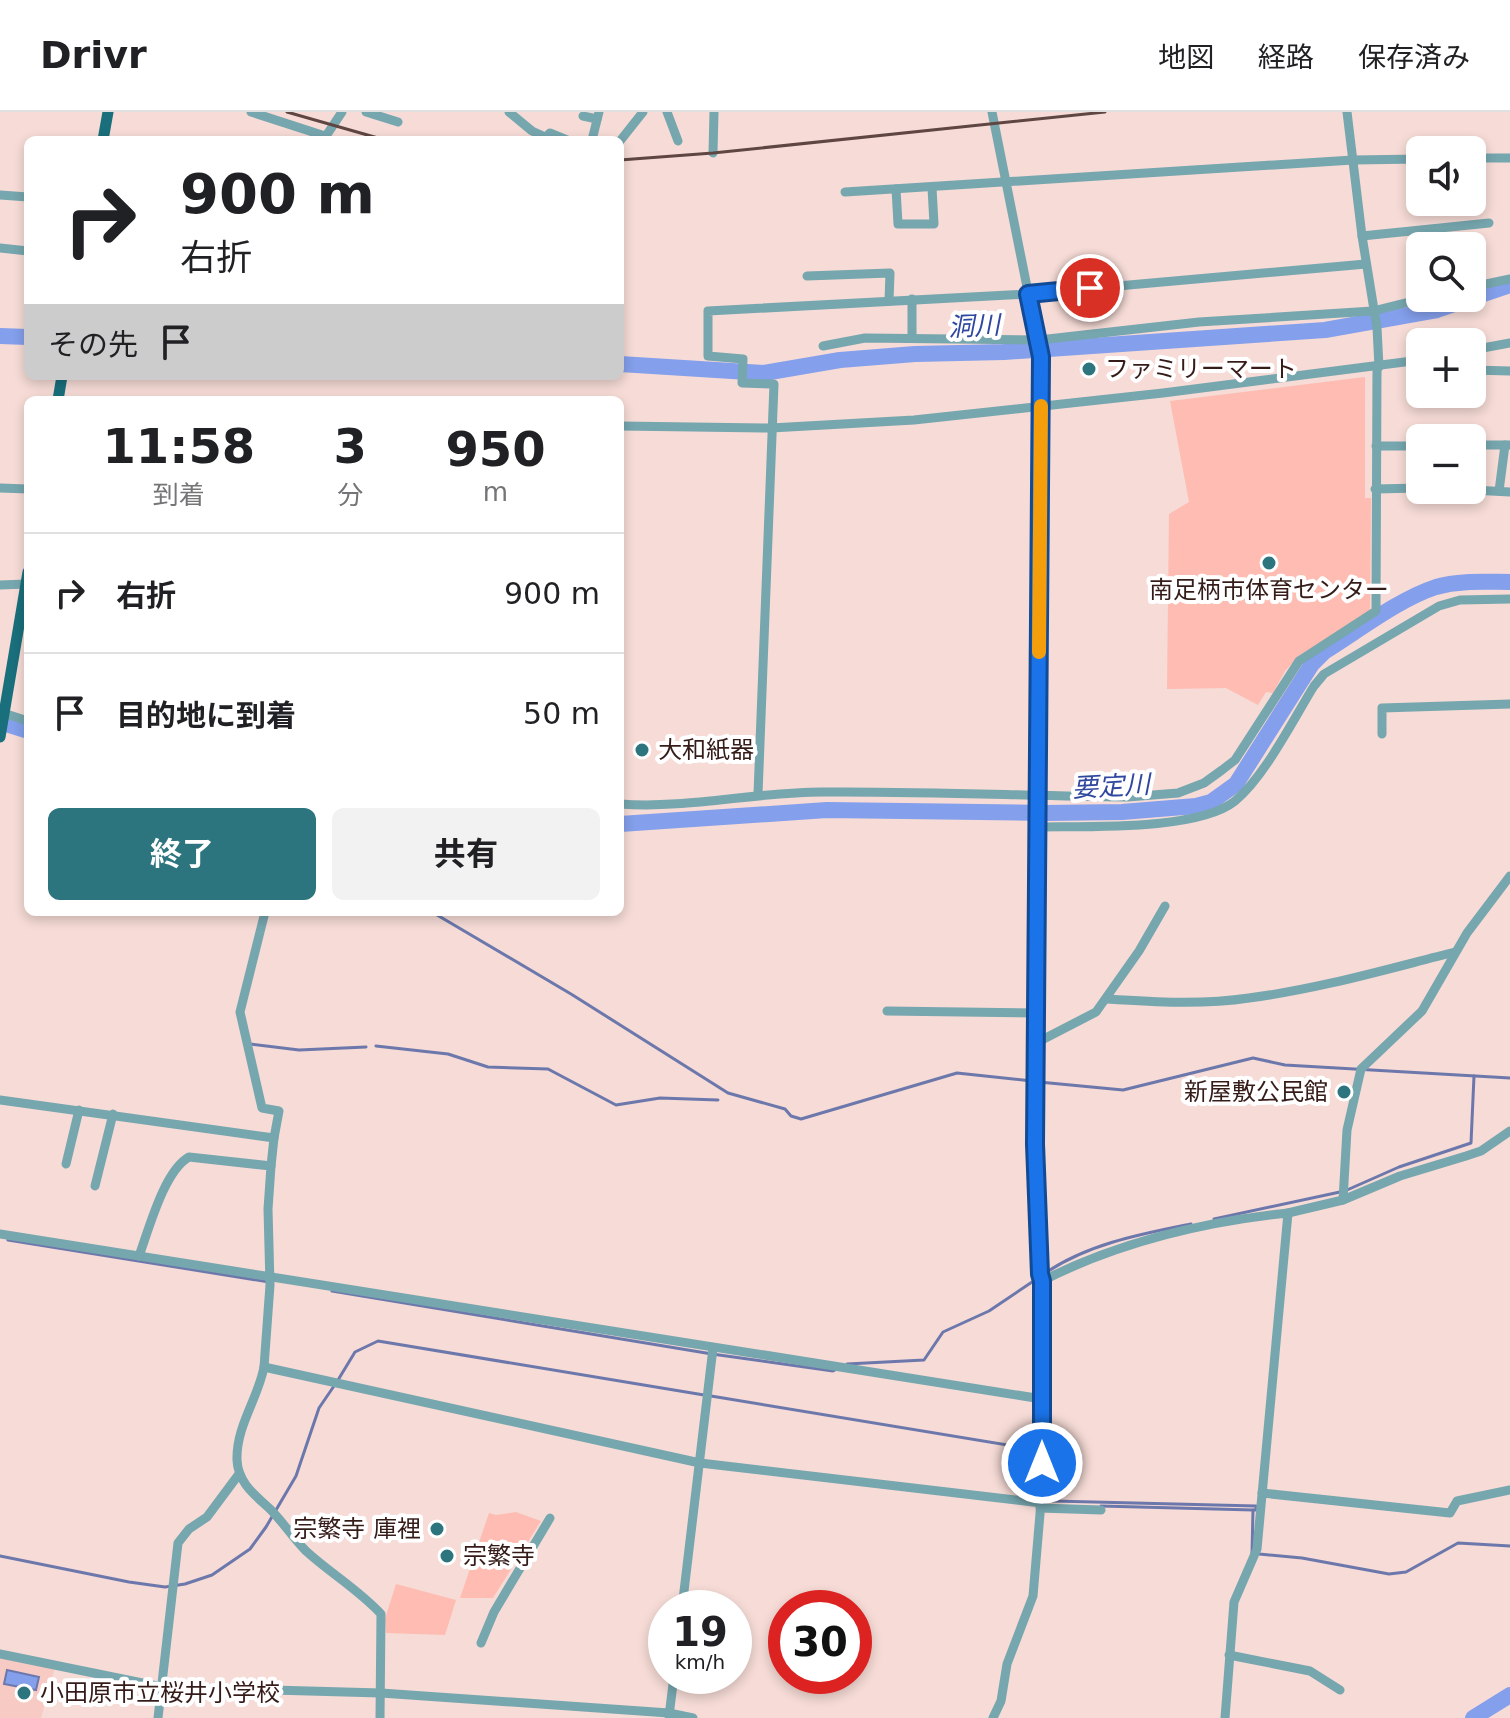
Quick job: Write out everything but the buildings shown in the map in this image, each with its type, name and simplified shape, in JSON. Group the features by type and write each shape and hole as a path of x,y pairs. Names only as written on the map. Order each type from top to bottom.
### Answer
{"main road":[{"path":"104,136 108,112"},
{"path":"0,737 2,712 23,636"}],"street":[{"path":"251,112 318,136"},
{"path":"325,136 342,112"},
{"path":"366,112 398,122"},
{"path":"509,112 532,131 544,136"},
{"path":"520,112 528,120 532,131"},
{"path":"624,136 643,112"},
{"path":"667,112 678,141"},
{"path":"713,153 714,112"},
{"path":"992,112 1041,357 1036,1087 1042,1399 1041,1504 1033,1596 1007,1664 1001,1701 993,1718"},
{"path":"624,804 641,806 758,794 821,792 1037,800 1128,797 1178,793 1204,783 1235,760 1299,661 1376,611 1377,328 1347,112"},
{"path":"583,116 598,115 593,136"},
{"path":"1486,158 1510,158"},
{"path":"845,192 1406,159"},
{"path":"896,189 898,224 934,224 932,188"},
{"path":"0,195 24,197"},
{"path":"1362,236 1489,223"},
{"path":"0,248 24,251"},
{"path":"758,794 774,384 742,383 743,359 708,356 708,311 1028,294 1366,264"},
{"path":"807,276 890,273 889,301"},
{"path":"1486,284 1510,279"},
{"path":"912,299 912,337"},
{"path":"823,346 865,338 1039,341 1199,322 1374,313 1406,304"},
{"path":"1486,347 1510,343"},
{"path":"624,426 771,428 914,420 1406,362"},
{"path":"1486,370 1510,371"},
{"path":"1486,445 1507,445 1499,491"},
{"path":"1376,446 1406,446"},
{"path":"0,488 24,489"},
{"path":"1375,489 1406,488"},
{"path":"1486,491 1510,492"},
{"path":"0,585 24,579"},
{"path":"1037,825 1125,825 1202,817 1219,812 1234,802 1258,774 1324,674 1439,606 1460,600 1510,599"},
{"path":"1382,734 1382,708 1510,704"},
{"path":"2,712 24,720"},
{"path":"1343,1200 1347,1130 1361,1069 1422,1011 1455,952 1510,876"},
{"path":"1036,1043 1096,1012 1139,951 1165,906"},
{"path":"264,916 240,1012 262,1108 279,1111 271,1166 264,1367 238,1444 239,1474 305,1549 381,1614 380,1718"},
{"path":"1107,999 1168,1003 1248,998 1455,952"},
{"path":"887,1011 1036,1013"},
{"path":"0,1100 274,1138"},
{"path":"66,1164 79,1110"},
{"path":"95,1186 113,1114"},
{"path":"1041,1278 1122,1246 1343,1200 1400,1176 1481,1151 1510,1131"},
{"path":"139,1256 160,1199 180,1162 189,1157 271,1166"},
{"path":"1225,1718 1234,1602 1257,1549 1288,1213"},
{"path":"0,1234 622,1333 712,1353 840,1367 1042,1399"},
{"path":"684,1590 712,1353"},
{"path":"264,1367 700,1463 1101,1510"},
{"path":"158,1718 178,1543 189,1529 207,1517 239,1474"},
{"path":"1262,1493 1450,1513 1457,1501 1510,1490"},
{"path":"481,1643 494,1612 550,1518"},
{"path":"0,1654 162,1687 381,1693 693,1718"},
{"path":"1229,1655 1310,1671 1340,1690"},
{"path":"669,1716 672,1694"}],"shaded area":[{"name":"南足柄市体育センター","path":"1365,377 1365,498 1371,498 1370,612 1300,655 1285,671 1273,693 1266,692 1258,705 1226,688 1167,689 1169,514 1189,502 1170,401"},
{"path":"516,1512 541,1521 493,1598 460,1598 489,1513"},
{"path":"396,1584 456,1600 445,1635 386,1633 385,1619"},
{"name":"小田原市立桜井小学校","path":"0,1656 55,1667 41,1718 0,1718"}],"water":[{"path":"7,1670 39,1677 36,1690 4,1684"}],"waterway":[{"name":"洞川","path":"1486,293 1510,285"},
{"name":"洞川","path":"624,364 764,373 840,360 915,354 1004,352 1325,330 1426,312"},
{"name":"洞川","path":"0,336 24,337"},
{"name":"要定川","path":"624,824 827,810 1122,812 1211,802 1236,784 1312,664 1324,652 1422,592 1464,582 1510,582"},
{"name":"要定川","path":"0,722 24,730"},
{"path":"439,916 571,994 728,1093 785,1109 791,1116 801,1119 957,1073 1032,1081"},
{"path":"250,1044 299,1050 366,1047"},
{"path":"376,1046 448,1054 488,1067 548,1069 616,1105 660,1098 718,1100"},
{"path":"1039,1082 1123,1090 1253,1058 1285,1065 1510,1078"},
{"path":"1347,1190 1399,1167 1471,1143 1474,1076"},
{"path":"1214,1219 1340,1192"},
{"path":"1044,1274 1096,1248 1191,1224"},
{"path":"8,1240 269,1282"},
{"path":"847,1364 924,1360 943,1332 989,1311 1038,1278"},
{"path":"332,1291 712,1354 833,1371 837,1369"},
{"path":"338,1380 355,1352 378,1341 704,1395"},
{"path":"0,1556 165,1587 212,1575 250,1549 266,1527 296,1476 319,1408 334,1386"},
{"path":"711,1396 1038,1450 1037,1495"},
{"path":"1043,1497 1053,1501 1256,1506 1253,1510 1252,1554"},
{"path":"1101,1506 1253,1510"},
{"path":"1259,1554 1302,1558 1389,1574 1406,1572 1458,1543 1510,1546"},
{"path":"1473,1718 1510,1695"}],"railway":[{"path":"287,112 371,136"},
{"path":"624,160 1105,112"}],"slow traffic":[{"path":"1039,652 1041,406"}],"place":[{"name":"ファミリーマート","path":"1089,369"},
{"name":"南足柄市体育センター","path":"1269,563"},
{"name":"大和紙器","path":"642,750"},
{"name":"新屋敷公民館","path":"1344,1092"},
{"name":"宗繁寺 庫裡","path":"437,1529"},
{"name":"宗繁寺","path":"447,1556"},
{"name":"小田原市立桜井小学校","path":"24,1693"}],"route":[{"path":"1042,1463 1042,1281 1035,1144 1041,357 1028,294 1090,288"}]}
